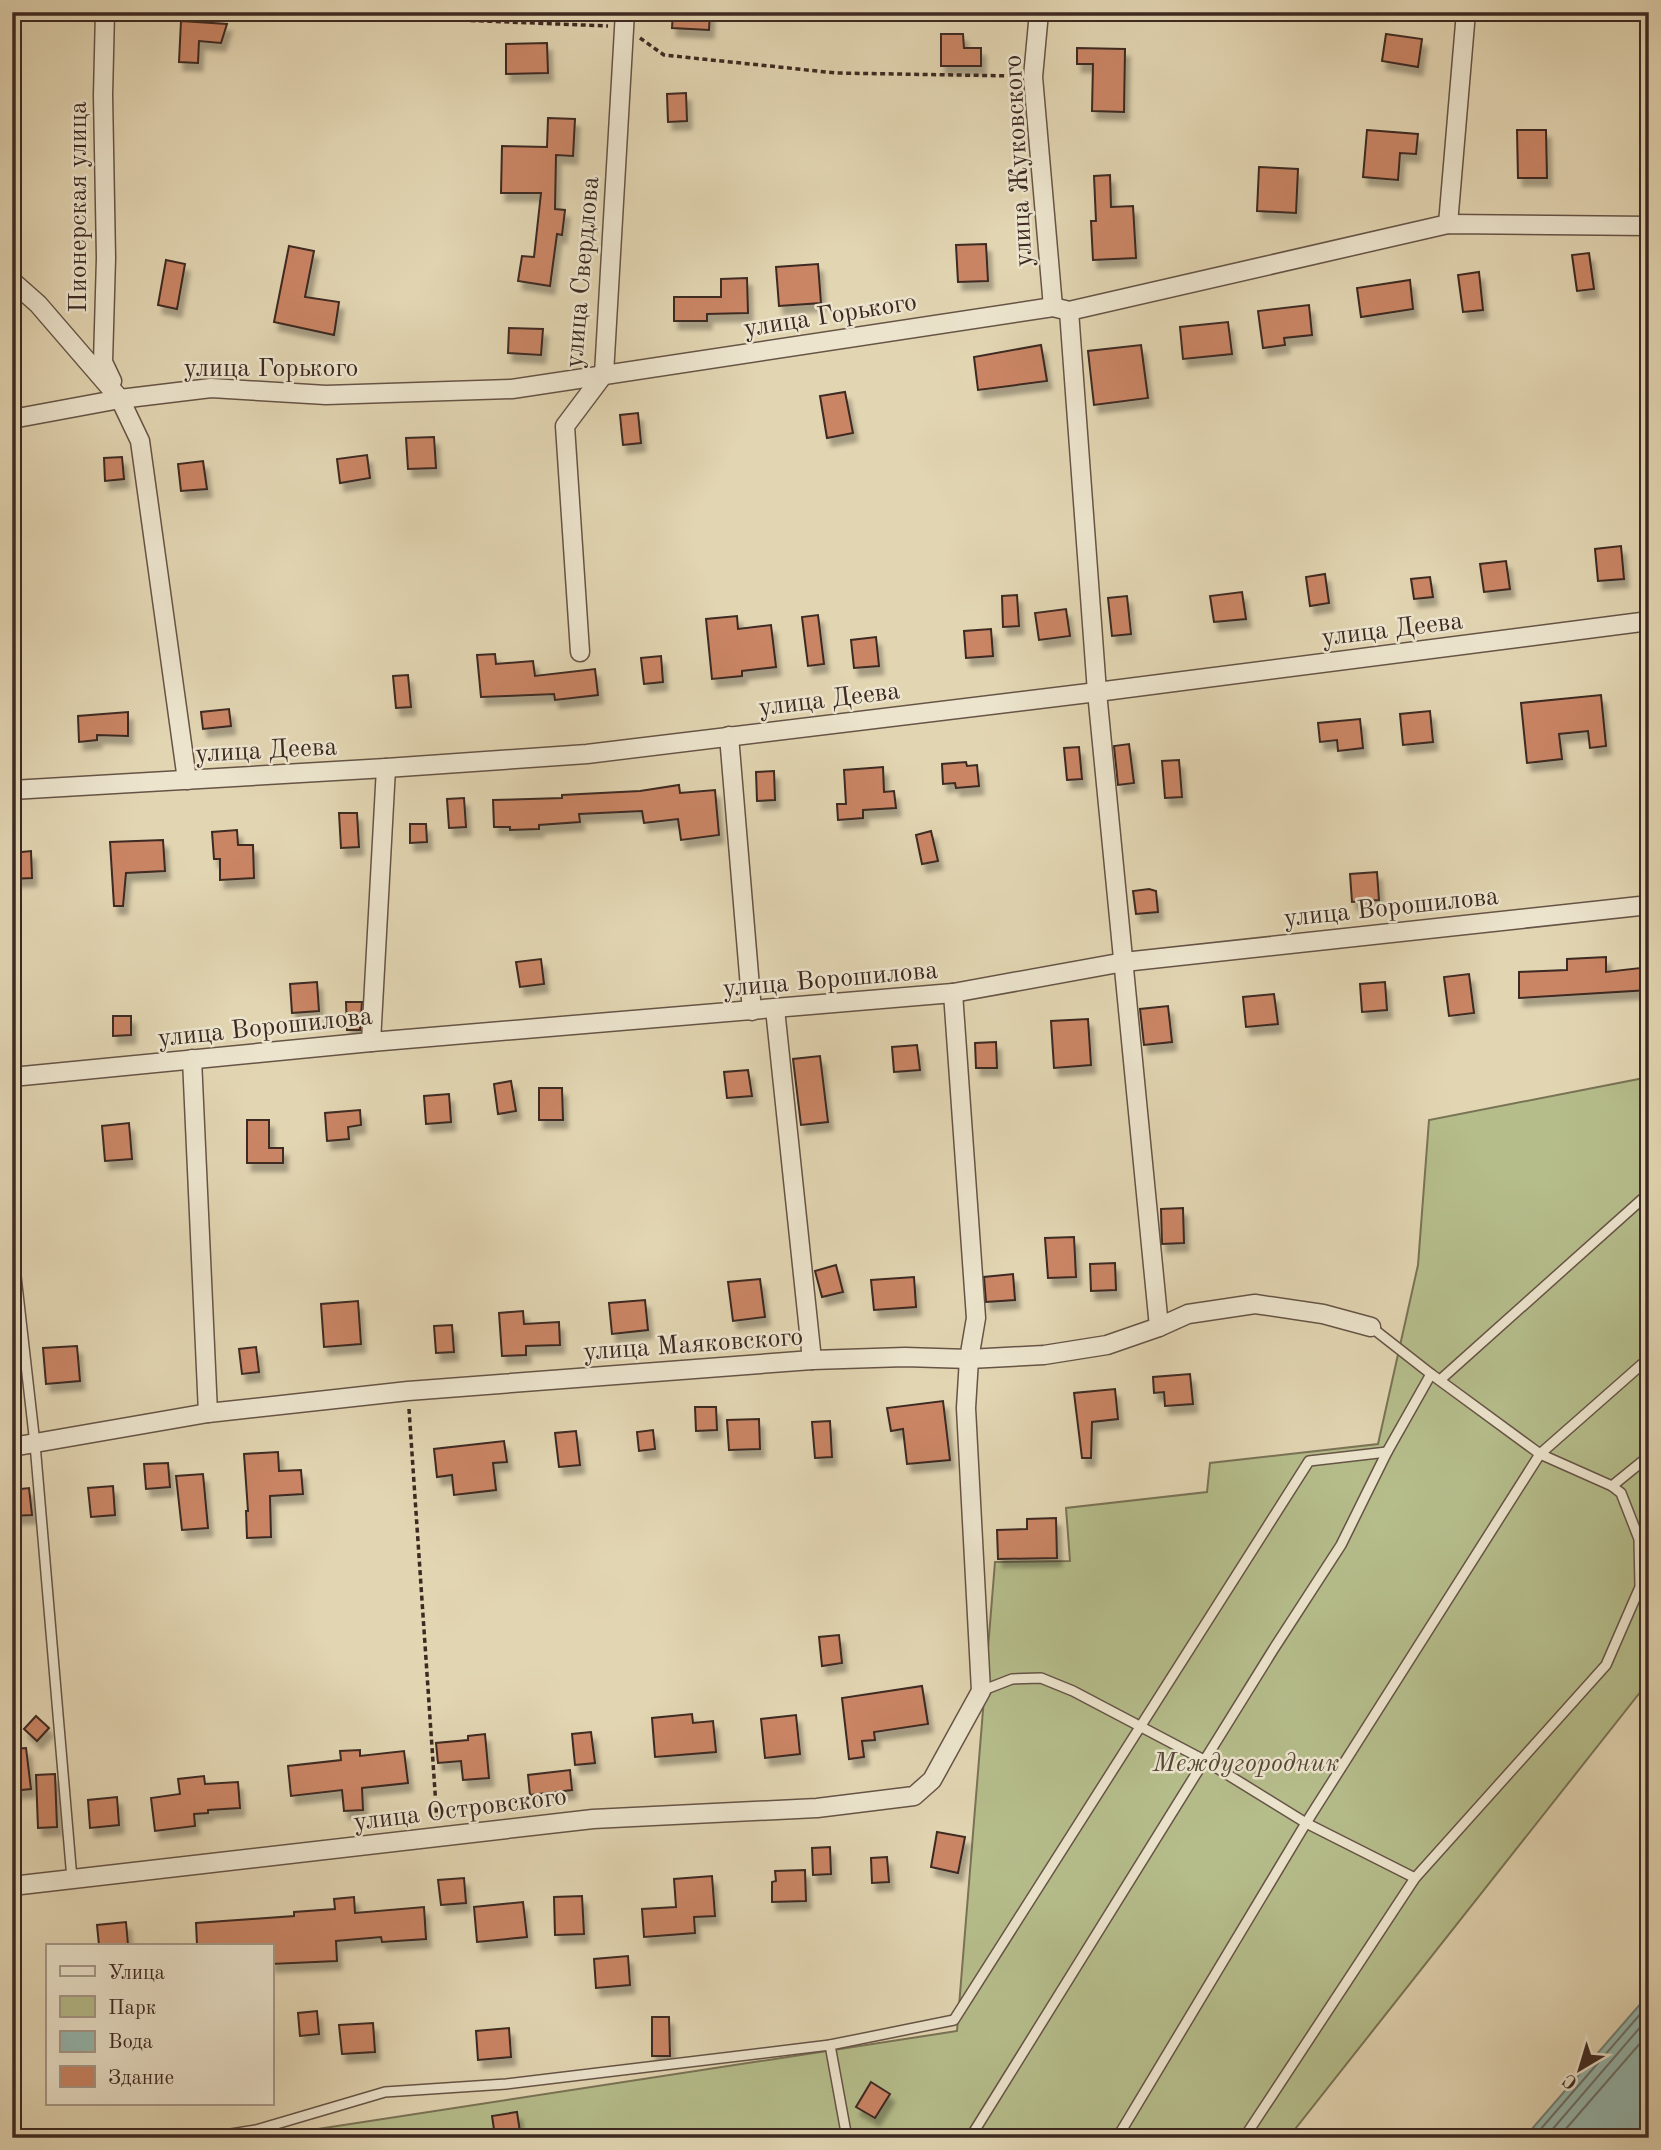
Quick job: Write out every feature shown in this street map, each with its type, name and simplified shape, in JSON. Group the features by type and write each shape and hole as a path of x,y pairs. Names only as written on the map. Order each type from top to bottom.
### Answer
{"street":[{"name":"Пионерская улица","path":"105,12 103,96 106,258 103,362 120,399"},
{"name":"улица Жуковского","path":"1039,12 1033,77 1061,309 1159,1327"},
{"path":"1448,224 1466,12"},
{"name":"улица Свердлова","path":"580,652 565,426 604,374 624,19"},
{"name":"улица Горького","path":"12,419 120,399 211,388 326,395 512,388 1061,309 1448,224 1649,226"},
{"path":"12,281 38,304 120,399 140,441 187,780"},
{"name":"улица Деева","path":"12,790 587,754 1649,621"},
{"path":"729,736 752,1011"},
{"path":"371,1042 386,768"},
{"name":"улица Ворошилова","path":"12,1077 371,1042 953,993 1124,962 1649,905"},
{"path":"953,993 976,1318 969,1359 966,1408 981,1691"},
{"path":"775,1009 812,1360"},
{"path":"192,1059 208,1413"},
{"name":"улица Маяковского","path":"12,1447 208,1413 408,1391 812,1360 905,1357 969,1359 1044,1355 1107,1345 1188,1314 1255,1304 1323,1314 1371,1327"},
{"name":"улица Островского","path":"12,1886 593,1819 817,1808 915,1796 932,1780 981,1691"}],"lane":[{"path":"1440,1380 1649,1193"},
{"path":"12,1241 35,1444 72,1878"},
{"path":"1244,2138 1415,1878 1606,1665 1640,1587 1639,1539 1621,1493 1612,1486 1540,1454 1371,1327"},
{"path":"1117,2138 1306,1823 1540,1454 1649,1358"},
{"path":"970,2138 1204,1760 1341,1545 1387,1452 1431,1374"},
{"path":"206,2138 256,2130 385,2092 506,2084 830,2045 954,2020 1309,1461 1387,1452"},
{"path":"1612,1486 1649,1456"},
{"path":"981,1691 1012,1679 1041,1678 1073,1691 1204,1760 1306,1823 1415,1878"},
{"path":"830,2045 847,2138"}],"path":[{"path":"258,12 624,19 664,55 836,73 1033,77"},
{"path":"408,1391 438,1837"}],"green space":[{"name":"Междугородник","path":"1649,1077 1649,1681 1288,2138 259,2138 957,2031 995,1562 1070,1561 1066,1508 1207,1492 1210,1463 1378,1444 1418,1265 1429,1120"}],"water":[{"path":"1649,1994 1649,2138 1524,2138"}],"building":[{"path":"673,12 710,12 709,30 672,28"},
{"path":"181,21 227,24 221,43 199,41 198,63 179,62"},
{"path":"941,34 963,34 964,48 981,48 981,66 941,66"},
{"path":"1386,34 1422,39 1418,67 1382,61"},
{"path":"547,43 548,73 506,74 506,44"},
{"path":"1077,48 1125,49 1124,112 1092,111 1093,64 1077,64"},
{"path":"686,93 687,121 668,122 667,94"},
{"path":"548,118 575,119 573,156 556,155 555,209 565,210 562,235 557,234 550,286 518,281 522,256 534,257 541,193 501,193 502,146 547,147"},
{"path":"1367,130 1418,134 1416,154 1400,153 1398,180 1363,177"},
{"path":"1517,130 1546,130 1547,178 1518,178"},
{"path":"1259,167 1298,169 1296,213 1257,211"},
{"path":"1110,175 1111,207 1133,206 1136,258 1093,260 1091,221 1096,221 1094,176"},
{"path":"986,244 988,281 958,282 956,245"},
{"path":"289,246 314,251 305,297 339,302 334,335 274,322"},
{"path":"1589,253 1594,289 1577,291 1572,255"},
{"path":"166,260 185,264 177,309 158,305"},
{"path":"818,264 821,303 779,306 776,267"},
{"path":"1479,272 1483,310 1463,312 1458,275"},
{"path":"747,278 748,313 707,314 707,321 674,321 674,297 721,297 721,279"},
{"path":"1410,280 1413,309 1361,317 1357,288"},
{"path":"1309,305 1312,335 1284,338 1285,345 1263,348 1258,311"},
{"path":"1228,322 1232,354 1183,359 1180,327"},
{"path":"509,328 543,329 541,355 508,353"},
{"path":"1041,345 1047,381 978,390 974,357"},
{"path":"1141,345 1148,398 1094,405 1088,351"},
{"path":"845,392 853,433 827,438 820,396"},
{"path":"638,413 641,443 623,445 620,415"},
{"path":"434,437 436,468 408,469 406,438"},
{"path":"367,455 370,478 340,483 337,459"},
{"path":"122,457 124,479 105,481 104,458"},
{"path":"203,461 207,489 181,491 178,464"},
{"path":"1621,546 1624,579 1598,581 1595,549"},
{"path":"1506,561 1510,589 1484,592 1480,564"},
{"path":"1325,574 1329,603 1310,606 1306,577"},
{"path":"1430,577 1433,597 1414,599 1411,579"},
{"path":"1242,592 1246,619 1214,622 1210,596"},
{"path":"1017,595 1019,626 1003,627 1002,596"},
{"path":"1127,596 1131,634 1112,636 1108,598"},
{"path":"1066,609 1070,636 1039,640 1035,613"},
{"path":"818,615 824,664 808,666 802,617"},
{"path":"737,616 738,629 771,625 776,667 742,671 742,676 712,679 706,619"},
{"path":"991,629 993,656 966,658 964,631"},
{"path":"876,637 879,666 854,668 851,640"},
{"path":"495,654 496,664 533,661 535,676 595,669 598,695 555,700 554,694 481,697 477,655"},
{"path":"661,656 663,682 644,684 641,658"},
{"path":"408,675 411,707 396,708 393,676"},
{"path":"1601,695 1606,746 1590,748 1588,731 1559,734 1562,759 1527,763 1521,703"},
{"path":"229,709 231,726 203,729 201,712"},
{"path":"1430,711 1433,742 1403,745 1400,714"},
{"path":"128,712 128,736 97,735 97,740 79,742 78,716"},
{"path":"1360,719 1363,748 1338,751 1337,740 1320,742 1318,723"},
{"path":"1129,744 1134,783 1118,785 1114,746"},
{"path":"1079,747 1082,779 1067,780 1064,748"},
{"path":"1179,760 1182,797 1165,798 1162,761"},
{"path":"966,762 967,766 977,765 979,786 956,788 955,783 943,784 942,764"},
{"path":"883,767 884,792 894,791 896,808 863,810 863,818 838,820 837,804 846,804 844,770"},
{"path":"774,771 775,800 757,801 756,772"},
{"path":"679,785 680,793 715,790 719,835 681,840 678,819 644,823 642,811 579,814 580,822 539,825 539,829 510,830 510,827 494,827 493,800 562,798 562,795 640,791"},
{"path":"464,798 466,827 449,828 447,799"},
{"path":"339,813 357,813 359,847 341,848"},
{"path":"410,824 426,824 427,842 410,843"},
{"path":"237,830 238,845 253,845 254,878 220,880 220,859 214,859 212,832"},
{"path":"931,831 938,861 922,864 916,835"},
{"path":"163,840 165,871 126,873 123,906 114,906 110,842"},
{"path":"31,851 32,878 12,879 12,853"},
{"path":"1377,872 1379,900 1352,902 1350,874"},
{"path":"1133,891 1156,891 1158,912 1136,914"},
{"path":"1606,957 1606,972 1649,967 1649,990 1519,998 1519,972 1567,970 1567,959"},
{"path":"541,959 544,984 520,987 516,962"},
{"path":"1469,974 1474,1013 1449,1016 1444,977"},
{"path":"317,982 319,1011 292,1013 290,984"},
{"path":"1385,982 1387,1010 1362,1012 1360,984"},
{"path":"1274,994 1278,1024 1246,1027 1243,997"},
{"path":"346,1002 362,1002 360,1030 347,1030"},
{"path":"1168,1006 1172,1042 1144,1045 1140,1009"},
{"path":"113,1016 131,1016 131,1035 113,1036"},
{"path":"1088,1019 1091,1065 1054,1068 1051,1021"},
{"path":"996,1042 997,1068 976,1068 975,1043"},
{"path":"917,1045 920,1070 894,1072 892,1047"},
{"path":"820,1056 828,1122 801,1125 793,1059"},
{"path":"748,1070 752,1096 727,1098 724,1072"},
{"path":"511,1081 516,1111 498,1114 494,1084"},
{"path":"539,1088 562,1088 563,1120 539,1120"},
{"path":"449,1094 451,1122 426,1124 424,1096"},
{"path":"360,1110 361,1125 348,1127 349,1139 327,1141 325,1113"},
{"path":"247,1120 269,1120 269,1148 283,1148 283,1163 247,1163"},
{"path":"129,1123 132,1159 105,1161 102,1126"},
{"path":"1183,1208 1184,1243 1162,1244 1161,1209"},
{"path":"1074,1237 1076,1277 1048,1278 1045,1238"},
{"path":"1115,1263 1116,1290 1091,1291 1090,1264"},
{"path":"836,1265 843,1292 822,1297 815,1271"},
{"path":"1013,1274 1015,1300 986,1302 984,1277"},
{"path":"914,1277 916,1307 874,1310 871,1280"},
{"path":"760,1279 765,1317 733,1321 728,1282"},
{"path":"645,1300 648,1330 612,1334 609,1303"},
{"path":"358,1301 361,1344 324,1347 321,1304"},
{"path":"523,1311 524,1324 559,1322 560,1345 526,1346 526,1355 502,1356 499,1313"},
{"path":"452,1325 454,1352 436,1353 434,1326"},
{"path":"77,1346 80,1381 46,1384 43,1348"},
{"path":"256,1347 259,1372 242,1374 239,1349"},
{"path":"1190,1374 1193,1404 1165,1406 1164,1392 1154,1393 1153,1377"},
{"path":"1115,1389 1118,1419 1092,1422 1091,1458 1082,1458 1074,1393"},
{"path":"943,1401 950,1460 907,1464 903,1429 891,1431 887,1408"},
{"path":"695,1407 716,1407 717,1430 696,1431"},
{"path":"759,1419 760,1449 729,1450 727,1420"},
{"path":"830,1421 832,1457 815,1458 812,1422"},
{"path":"653,1430 655,1449 639,1451 637,1432"},
{"path":"576,1431 580,1465 559,1467 555,1433"},
{"path":"504,1441 507,1462 493,1463 496,1490 454,1495 452,1475 437,1477 434,1449"},
{"path":"278,1452 279,1471 301,1470 303,1494 270,1496 271,1537 247,1538 244,1454"},
{"path":"168,1463 170,1487 146,1489 144,1464"},
{"path":"203,1474 208,1528 182,1530 176,1476"},
{"path":"113,1486 115,1515 91,1517 88,1488"},
{"path":"29,1488 32,1515 12,1516 12,1490"},
{"path":"1056,1518 1057,1558 998,1559 997,1530 1027,1529 1027,1519"},
{"path":"839,1635 842,1663 822,1666 819,1637"},
{"path":"922,1686 928,1724 874,1732 875,1740 862,1741 864,1757 849,1759 842,1698"},
{"path":"692,1714 693,1723 713,1721 716,1752 655,1757 652,1718"},
{"path":"796,1715 800,1754 765,1758 761,1719"},
{"path":"36,1716 49,1728 37,1741 24,1729"},
{"path":"591,1732 595,1763 575,1765 572,1734"},
{"path":"485,1734 489,1778 463,1780 461,1761 438,1763 436,1743 468,1740 468,1736"},
{"path":"26,1748 31,1789 12,1791 12,1749"},
{"path":"360,1750 360,1756 404,1751 408,1783 362,1788 363,1810 344,1811 342,1790 291,1796 288,1766 341,1760 340,1751"},
{"path":"570,1770 572,1790 530,1795 528,1775"},
{"path":"55,1774 57,1827 38,1828 36,1775"},
{"path":"204,1776 205,1784 238,1782 240,1808 208,1810 208,1813 194,1814 195,1826 155,1831 151,1798 180,1794 178,1779"},
{"path":"117,1797 119,1825 90,1828 88,1800"},
{"path":"937,1832 965,1837 958,1873 931,1867"},
{"path":"830,1847 831,1874 813,1875 812,1848"},
{"path":"887,1857 889,1882 872,1883 871,1858"},
{"path":"805,1870 806,1901 772,1902 775,1871"},
{"path":"712,1876 715,1916 694,1917 695,1933 644,1937 642,1909 676,1907 674,1879"},
{"path":"464,1878 466,1903 441,1905 438,1880"},
{"path":"582,1896 584,1934 555,1935 554,1897"},
{"path":"354,1897 355,1913 424,1907 426,1939 382,1942 381,1937 336,1941 337,1961 273,1964 273,1944 197,1944 196,1923 294,1916 294,1912 335,1909 334,1899"},
{"path":"523,1902 527,1937 477,1942 474,1907"},
{"path":"126,1922 128,1944 99,1944 97,1925"},
{"path":"628,1956 630,1985 596,1988 594,1959"},
{"path":"317,2011 319,2034 300,2036 298,2013"},
{"path":"652,2017 669,2017 670,2056 652,2056"},
{"path":"373,2023 375,2052 342,2054 339,2025"},
{"path":"509,2028 511,2057 478,2060 476,2031"},
{"path":"871,2082 890,2094 875,2118 856,2107"},
{"path":"517,2112 520,2132 495,2136 492,2116"}]}
